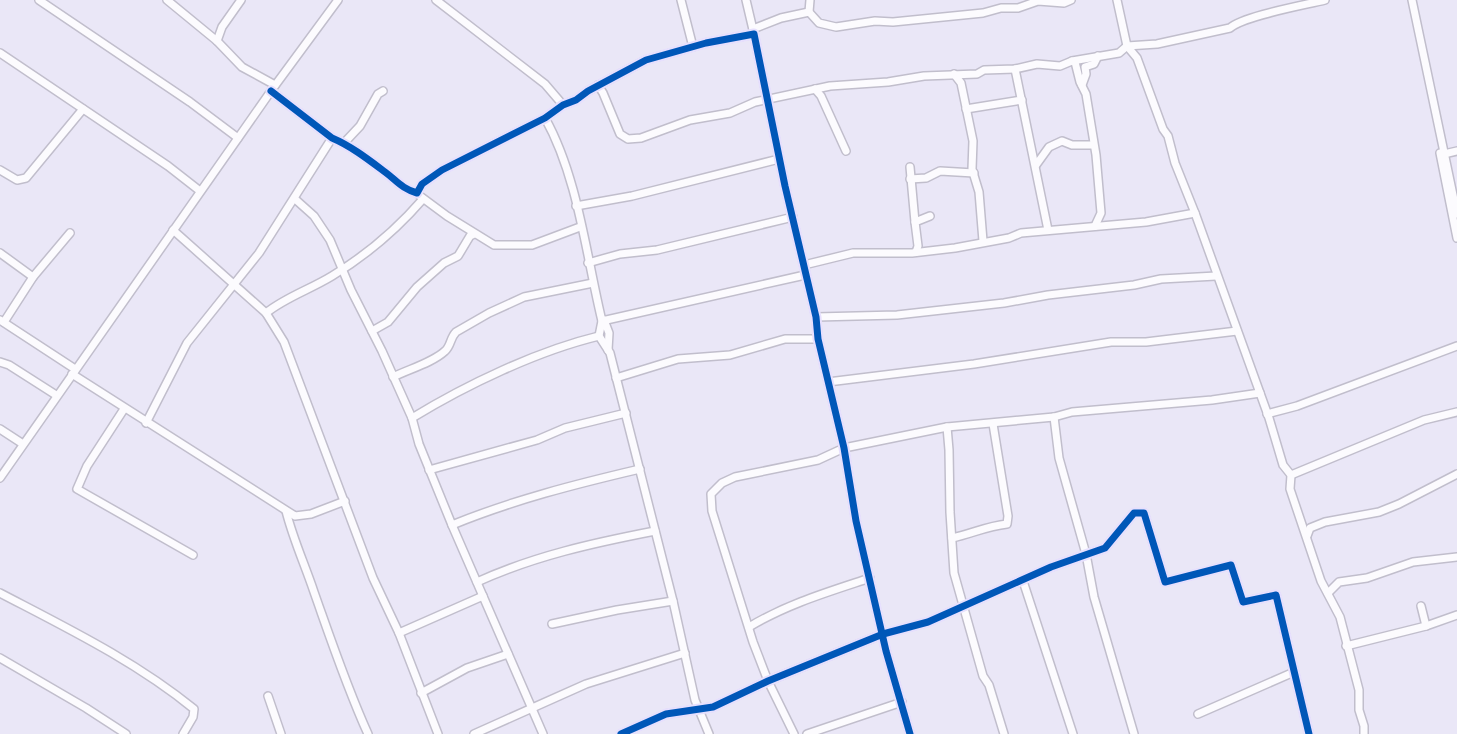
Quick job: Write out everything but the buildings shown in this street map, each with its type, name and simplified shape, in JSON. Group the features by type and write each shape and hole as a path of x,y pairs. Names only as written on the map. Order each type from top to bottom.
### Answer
{"street":[{"path":"38,0 190,102 238,138"},
{"path":"167,0 217,40 242,67 273,88 332,138 344,143 385,172 405,190 420,196 494,245 522,246 580,228"},
{"path":"217,40 222,27 241,0"},
{"path":"0,478 200,191 338,0"},
{"path":"436,0 545,85 563,104"},
{"path":"681,0 693,47"},
{"path":"746,0 804,275 816,317 818,339 844,448 856,521 910,734"},
{"path":"810,0 809,12 820,23 836,27 875,21 893,22 983,13 1001,8 1018,8 1036,1 1064,3 1071,0"},
{"path":"1117,0 1127,46 1138,58 1260,393 1283,466 1291,475 1290,489 1328,593 1340,617 1359,690 1359,710 1364,734"},
{"path":"598,85 604,93 620,134 628,139 646,136 690,120 730,113 755,102 830,86 977,74 984,70 1015,69 1037,64 1060,66 1072,61 1119,53 1127,46 1157,44 1230,28 1251,18 1325,0"},
{"path":"1412,0 1457,238"},
{"path":"265,313 343,269 395,228 420,196 422,184 442,170 545,118 563,104 576,100 598,85 646,60 753,32 781,18 809,12"},
{"path":"0,53 168,166 200,191"},
{"path":"1081,86 1086,74 1085,67 1094,64 1098,57"},
{"path":"1072,61 1075,62 1081,86 1086,94 1101,213 1096,226"},
{"path":"1015,69 1048,230"},
{"path":"954,74 961,83 973,141 971,163 979,192 983,241"},
{"path":"814,89 821,96 845,150"},
{"path":"344,143 360,126 378,94 383,91"},
{"path":"966,109 1022,100"},
{"path":"0,170 17,180 26,178 83,109"},
{"path":"545,118 568,170 593,283 609,333 608,350"},
{"path":"146,423 187,343 232,283 259,253 332,138"},
{"path":"1035,166 1049,147 1062,141 1072,145 1093,145"},
{"path":"1442,154 1457,151"},
{"path":"1442,154 1457,214"},
{"path":"576,206 632,196 779,159"},
{"path":"910,167 918,246 916,252"},
{"path":"910,179 926,178 940,171 974,173"},
{"path":"295,199 321,224 330,240 412,418 429,470 543,734"},
{"path":"804,265 853,253 898,254 955,248 1048,230 1146,222 1195,213"},
{"path":"915,222 930,216"},
{"path":"588,263 620,254 657,250 793,217"},
{"path":"173,230 265,313 284,342 373,578 399,633 438,734"},
{"path":"70,233 33,277 2,321 124,409 295,516 303,516 345,501"},
{"path":"372,331 388,322 416,288 444,263 458,256 474,233"},
{"path":"0,253 33,277"},
{"path":"603,320 682,301 729,294 804,275"},
{"path":"816,317 897,315 1134,285 1161,279 1216,275"},
{"path":"393,377 442,354 449,347 452,336 489,313 524,297 593,283"},
{"path":"603,320 599,336 608,350 626,412 695,700 709,734"},
{"path":"828,382 974,364 1111,342 1146,342 1237,331"},
{"path":"412,418 455,393 514,367 568,344 599,336"},
{"path":"616,378 678,359 730,355 785,339 818,339"},
{"path":"1268,416 1457,347"},
{"path":"0,362 56,395"},
{"path":"794,734 768,681 712,511 711,494 722,483 735,477 818,460 844,448 947,427 1260,393"},
{"path":"124,409 87,466 77,489 193,555"},
{"path":"429,470 626,412"},
{"path":"1291,475 1424,420 1457,412"},
{"path":"1054,417 1059,458 1086,554 1094,597 1134,734"},
{"path":"952,538 989,526 1007,524 993,424"},
{"path":"947,427 954,573 983,676 989,685 1004,734"},
{"path":"0,429 23,444"},
{"path":"452,525 487,510 640,469"},
{"path":"1307,536 1310,527 1389,508 1457,474"},
{"path":"286,511 293,541 368,734"},
{"path":"621,734 666,714 713,707 768,681 883,634 928,622 1051,567 1105,548 1134,513 1144,513 1165,582 1231,565 1243,602 1276,595 1309,734"},
{"path":"477,582 512,566 555,553 655,531"},
{"path":"1328,593 1339,582 1367,578 1413,562 1457,557"},
{"path":"749,627 770,614 805,599 870,578"},
{"path":"1023,581 1073,734"},
{"path":"0,593 71,628 173,692 194,709 193,717 183,734"},
{"path":"399,633 483,596"},
{"path":"552,624 673,601"},
{"path":"1421,606 1426,626"},
{"path":"1346,646 1426,626 1457,615"},
{"path":"474,734 586,684 685,653"},
{"path":"421,693 467,668 508,654"},
{"path":"0,658 127,734"},
{"path":"1198,715 1294,672"},
{"path":"268,696 281,734"},
{"path":"807,734 902,702"}],"cycle path":[{"path":"271,91 332,138 360,154 403,187 417,193 422,184 442,170 545,118 563,105 646,60 706,43 754,34 785,186 816,317 818,339 844,448 856,521 886,651 910,734"},
{"path":"621,734 666,714 713,707 768,681 883,634 928,622 1051,567 1105,548 1134,513 1144,513 1165,582 1231,565 1243,602 1276,595 1309,734"}]}
